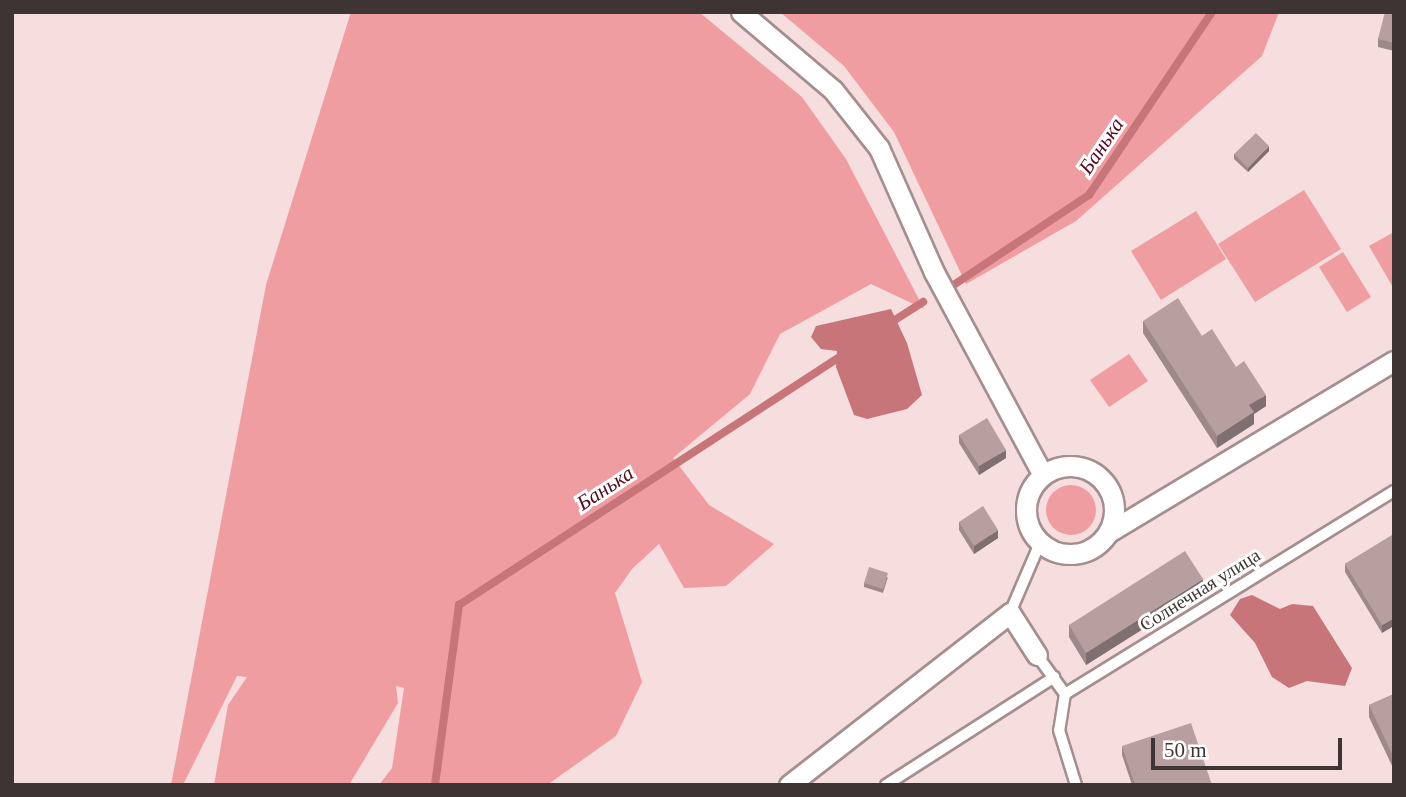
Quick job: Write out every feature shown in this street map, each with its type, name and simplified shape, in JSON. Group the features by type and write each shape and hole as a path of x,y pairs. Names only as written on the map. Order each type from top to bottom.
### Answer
{"street":[{"path":"741,12 833,90 879,148 934,272 1043,475"},
{"path":"1109,532 1115,506 1104,482 1082,468 1069,466 1043,475 1028,496 1026,508 1032,533 1040,543 1051,550 1075,554 1100,543 1109,532 1394,361"},
{"path":"789,785 1010,613 1037,655"}],"lane":[{"name":"Солнечная улица","path":"1065,694 1394,491"},
{"path":"1010,613 1040,543"},
{"path":"1037,655 1065,694 1059,730 1076,785"},
{"path":"886,785 1054,677"}],"shaded area":[{"path":"351,12 699,12 802,97 846,159 924,309 871,284 780,334 750,394 673,458 709,505 774,544 726,586 684,588 659,544 632,569 615,593 642,682 616,736 547,785 379,785 392,768 404,688 396,686 398,703 349,785 214,785 228,705 247,677 237,676 183,785 171,785 266,285"},
{"path":"780,12 1279,12 1262,56 1076,221 966,284 894,132 844,66"},
{"path":"1304,190 1341,249 1255,302 1218,244"},
{"path":"1196,211 1226,259 1161,300 1131,251"},
{"path":"1394,232 1394,289 1369,246"},
{"path":"1343,252 1371,297 1347,312 1319,267"},
{"path":"891,309 907,343 922,395 907,409 867,419 854,415 836,367 837,351 821,349 811,337 816,326"},
{"path":"1129,354 1148,381 1109,407 1090,380"},
{"path":"1071,485 1089,492 1096,510 1089,528 1071,535 1053,528 1046,510 1053,492"},
{"path":"1252,595 1280,609 1292,604 1313,606 1352,668 1345,686 1307,681 1289,688 1272,677 1255,643 1230,615 1240,599"}],"building":[{"path":"1385,12 1394,12 1394,43 1378,39"},
{"path":"1256,133 1269,146 1248,168 1234,154"},
{"path":"1178,298 1202,336 1212,329 1236,367 1244,361 1266,395 1249,405 1254,412 1217,436 1143,321"},
{"path":"987,418 1006,450 979,466 959,435"},
{"path":"983,506 998,530 974,546 959,522"},
{"path":"1394,534 1394,618 1382,625 1345,564"},
{"path":"1185,551 1203,579 1086,653 1069,625"},
{"path":"869,567 888,573 883,589 864,583"},
{"path":"1394,694 1394,758 1369,705"},
{"path":"1191,723 1212,785 1135,785 1122,746"}],"waterway":[{"name":"Банька","path":"949,288 1089,195 1212,12"},
{"name":"Банька","path":"887,325 923,302"},
{"name":"Банька","path":"435,785 459,605 844,354"}]}
